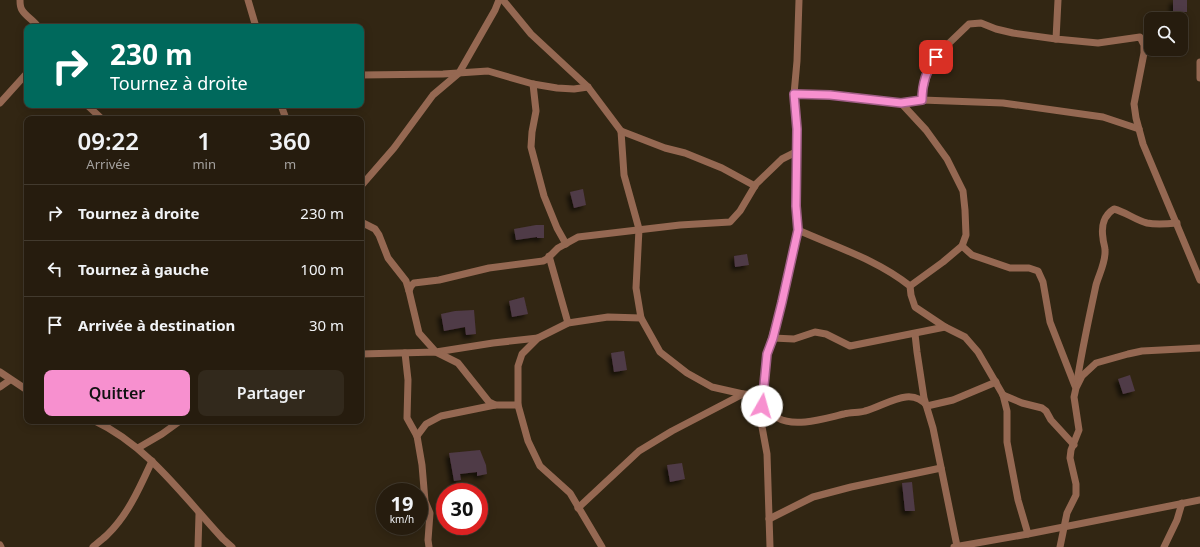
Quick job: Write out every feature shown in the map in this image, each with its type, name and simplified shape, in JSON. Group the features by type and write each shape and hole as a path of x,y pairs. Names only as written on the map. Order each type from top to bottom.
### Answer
{"street":[{"path":"20,0 22,10 26,16 36,24"},
{"path":"248,0 255,24"},
{"path":"364,183 394,148 433,95 459,73 499,0"},
{"path":"503,0 531,34 588,88 621,131 636,138 685,153 722,168 755,186"},
{"path":"770,547 767,454 760,416 767,354 773,338 798,230 796,206 797,129 794,94 797,61 799,0"},
{"path":"1056,39 1058,0"},
{"path":"922,100 922,92 930,65 943,49 969,24 981,22 996,29 1013,33 1098,43 1140,37 1144,46 1144,53 1134,104 1139,129 1143,144 1200,280"},
{"path":"1200,62 1200,78"},
{"path":"364,75 488,71 533,84 557,88 588,88"},
{"path":"0,103 24,77"},
{"path":"533,84 536,111 531,147 544,196 557,228 566,244"},
{"path":"794,94 830,95 901,103 922,100 1003,103 1103,117 1139,129"},
{"path":"901,103 926,130 947,158 963,191 966,235 962,246 910,286"},
{"path":"90,108 99,116"},
{"path":"621,131 624,175 639,229 636,288 641,318 660,352 687,373 712,387 743,394 763,395"},
{"path":"409,291 414,283 439,280 489,268 547,260 549,256 558,248 578,237 639,229 730,222 740,211 755,186 782,159 796,152"},
{"path":"1060,547 1067,513 1076,495 1076,484 1070,458 1071,450 1079,430 1074,398 1083,340 1106,249 1102,236 1103,222 1108,213 1114,209 1123,211 1133,218 1147,223 1177,223"},
{"path":"364,224 375,229 379,234 388,258 406,281 419,333 436,352 458,364 489,402 495,405"},
{"path":"798,230 874,263 897,275 910,286 915,307 945,327 965,337 978,352 1003,395 1007,411 1008,442 1018,500 1028,534"},
{"path":"962,246 972,255 1010,268 1029,268 1038,272 1043,282 1050,322 1076,388"},
{"path":"549,256 568,323"},
{"path":"602,547 570,493 540,466 528,441 518,405 518,366 522,354 538,338 568,323 608,317 641,318"},
{"path":"773,338 794,339 815,332 826,334 850,346 945,327"},
{"path":"915,334 927,406 933,428 957,546"},
{"path":"364,354 436,352 492,343 538,338"},
{"path":"1076,388 1082,376 1096,363 1142,351 1200,348"},
{"path":"405,353 408,380 407,418 417,436 422,465 425,500 430,513 428,540 429,547"},
{"path":"0,372 24,388"},
{"path":"0,388 10,380"},
{"path":"927,406 953,400 996,382"},
{"path":"578,508 640,451 743,394"},
{"path":"763,395 776,417 784,421 801,422 820,420 866,411 905,396 916,398 927,406"},
{"path":"1003,395 1022,403 1042,408 1074,445"},
{"path":"417,436 426,424 441,416 495,405 518,405"},
{"path":"102,424 138,448 152,461 199,514 232,547"},
{"path":"138,448 176,424"},
{"path":"93,547 108,535 125,512 139,489 152,461"},
{"path":"769,519 813,497 851,487 941,468"},
{"path":"954,547 1200,500"},
{"path":"1164,547 1177,520 1182,503"},
{"path":"198,547 199,514"}],"building":[{"path":"1173,0 1187,0 1187,12 1173,12"},
{"path":"583,189 586,205 574,208 570,192"},
{"path":"544,225 544,238 537,237 516,240 514,229"},
{"path":"747,254 749,265 735,267 734,256"},
{"path":"524,297 528,314 512,317 509,301"},
{"path":"474,310 476,334 466,335 465,327 444,331 441,314 455,311"},
{"path":"624,351 627,370 614,372 611,353"},
{"path":"1130,375 1135,391 1123,394 1118,379"},
{"path":"480,450 486,465 487,474 477,476 477,472 460,474 461,480 454,481 449,453"},
{"path":"682,463 685,479 670,482 667,465"},
{"path":"912,482 915,511 905,511 902,483"}],"route":[{"path":"762,406 767,354 773,338 798,230 796,206 797,129 794,94 854,97 901,103 922,100 922,92 930,65 936,57"}]}
